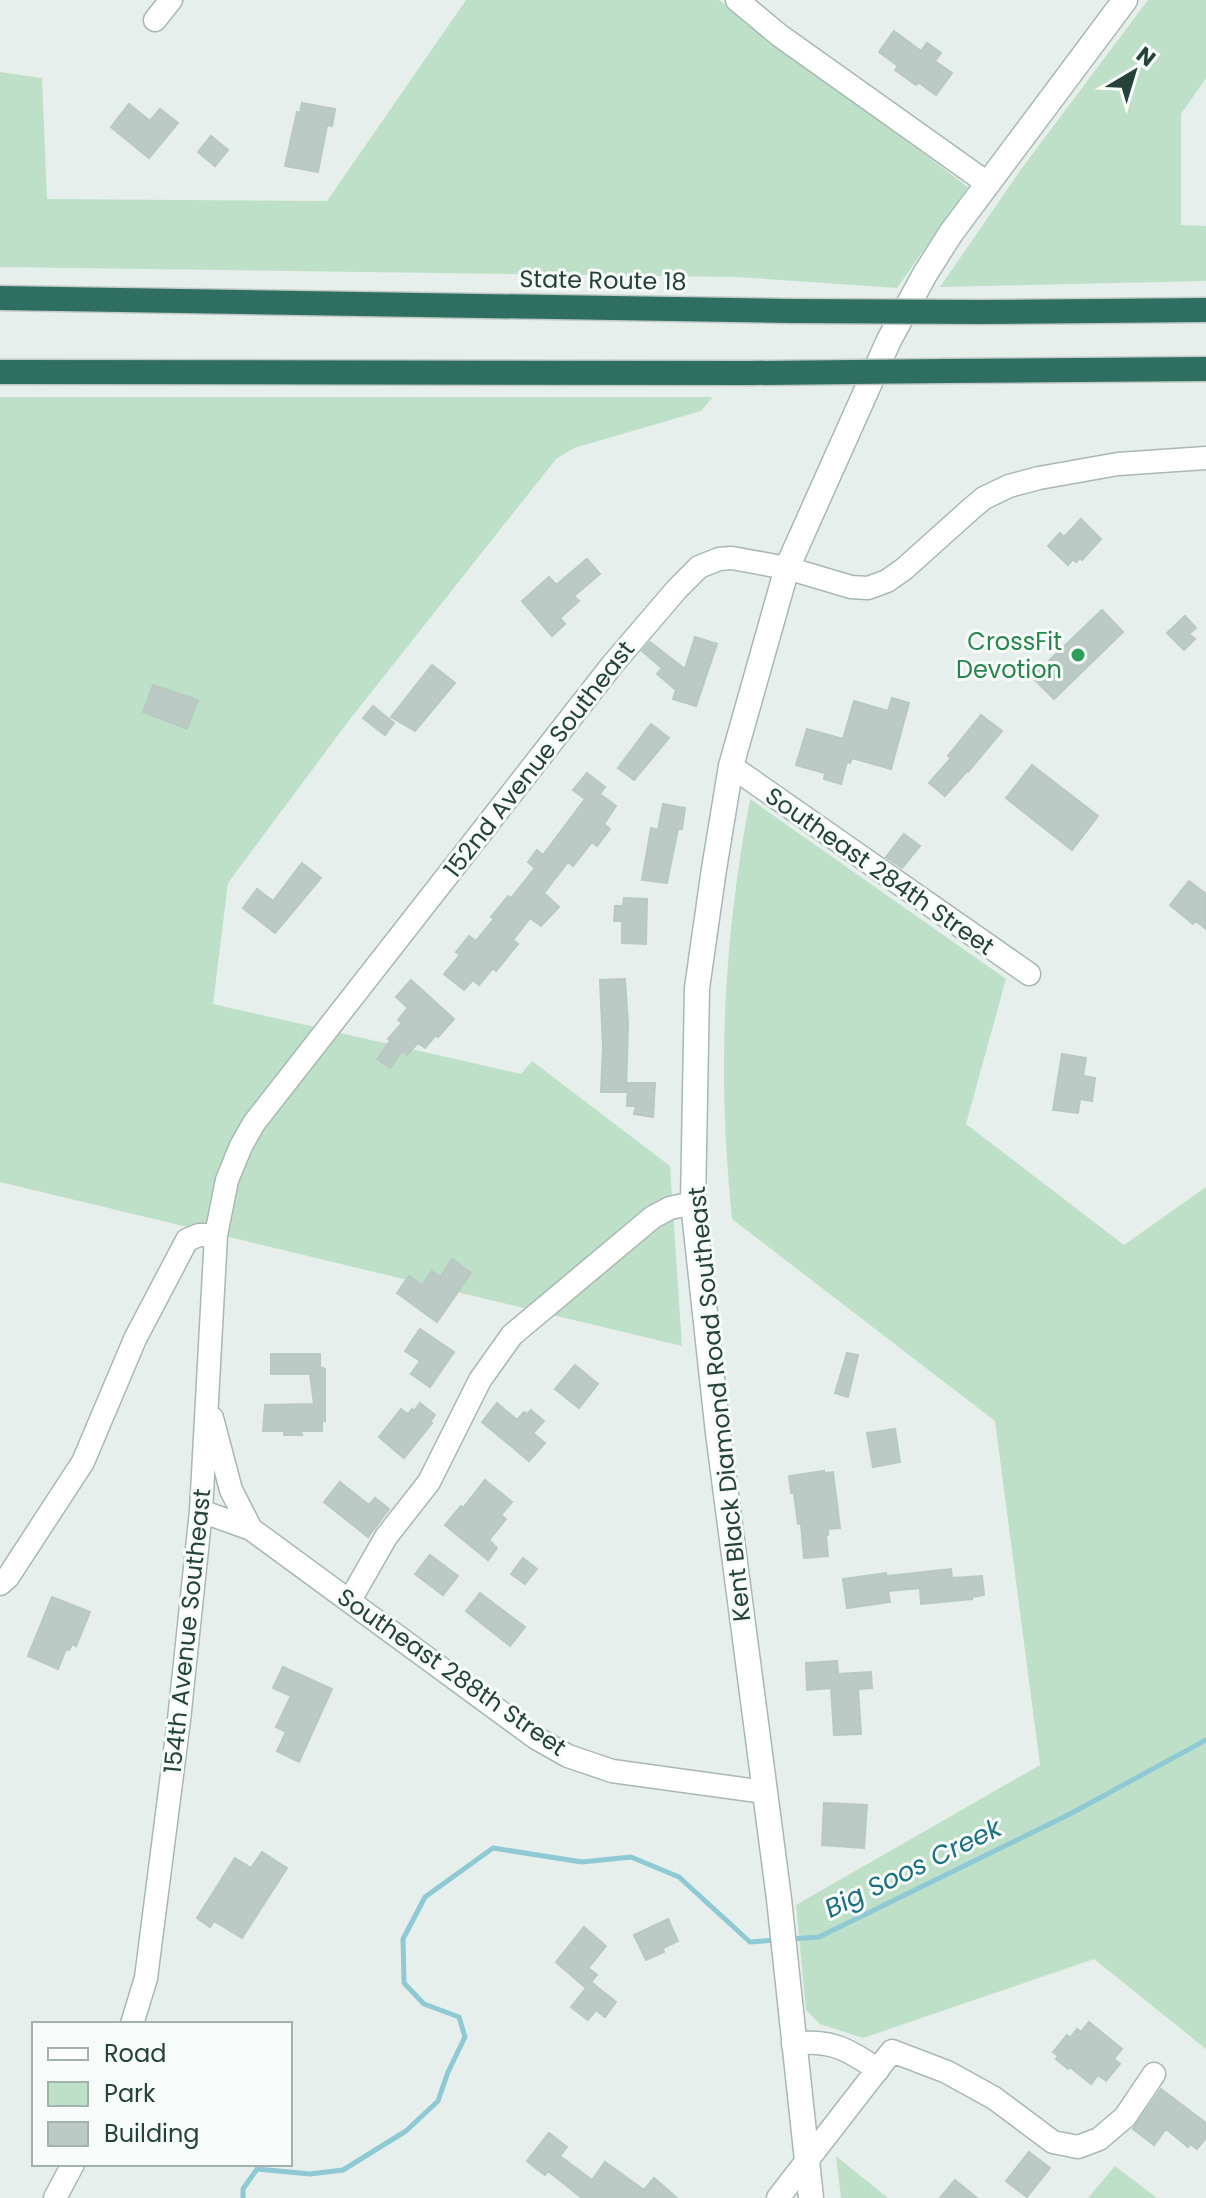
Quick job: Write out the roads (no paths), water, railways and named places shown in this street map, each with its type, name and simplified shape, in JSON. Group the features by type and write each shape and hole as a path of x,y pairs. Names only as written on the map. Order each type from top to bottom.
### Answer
{"highway":[{"name":"State Route 18","path":"0,298 790,311 1206,310"},
{"path":"0,372 750,373 1206,369"}],"street":[{"path":"155,20 171,0"},
{"path":"737,0 779,35 987,183"},
{"path":"787,568 889,340 925,274 987,183 1125,0"},
{"name":"152nd Avenue Southeast","path":"216,1235 227,1180 254,1123 612,665 690,575 708,562 732,558 787,568 851,587 868,588 887,581 904,569 984,498 1009,486 1118,464 1206,458"},
{"name":"Kent Black Diamond Road Southeast","path":"787,568 731,766 697,988 693,1203 718,1433 789,1979 793,2044 811,2198"},
{"name":"Southeast 284th Street","path":"731,766 1029,974"},
{"path":"350,1600 386,1537 429,1482 480,1380 512,1335 653,1217 670,1208 693,1203"},
{"path":"0,1584 8,1577 83,1462 135,1339 187,1240 199,1235 216,1235"},
{"name":"154th Avenue Southeast","path":"133,2022 146,1978 179,1720 201,1511 216,1235"},
{"name":"Southeast 288th Street","path":"207,1399 231,1490 251,1529"},
{"name":"Southeast 288th Street","path":"201,1511 251,1529 536,1738 568,1756 612,1771 765,1792"},
{"path":"793,2044 835,2044 878,2070"},
{"path":"778,2198 892,2051 947,2072 982,2092 1053,2142 1078,2147 1099,2139 1125,2117 1154,2074"},
{"path":"55,2198 72,2166"}],"waterway":[{"name":"Big Soos Creek","path":"791,1939 819,1937 1070,1814 1206,1740"},
{"name":"Big Soos Creek","path":"243,2198 243,2189 257,2169 310,2174 343,2170 406,2131 438,2101 465,2037 459,2017 424,2004 404,1983 403,1939 425,1897 493,1848 582,1862 631,1857 679,1877 750,1942 777,1940"}],"place":[{"name":"CrossFit Devotion","path":"1078,655"}]}
